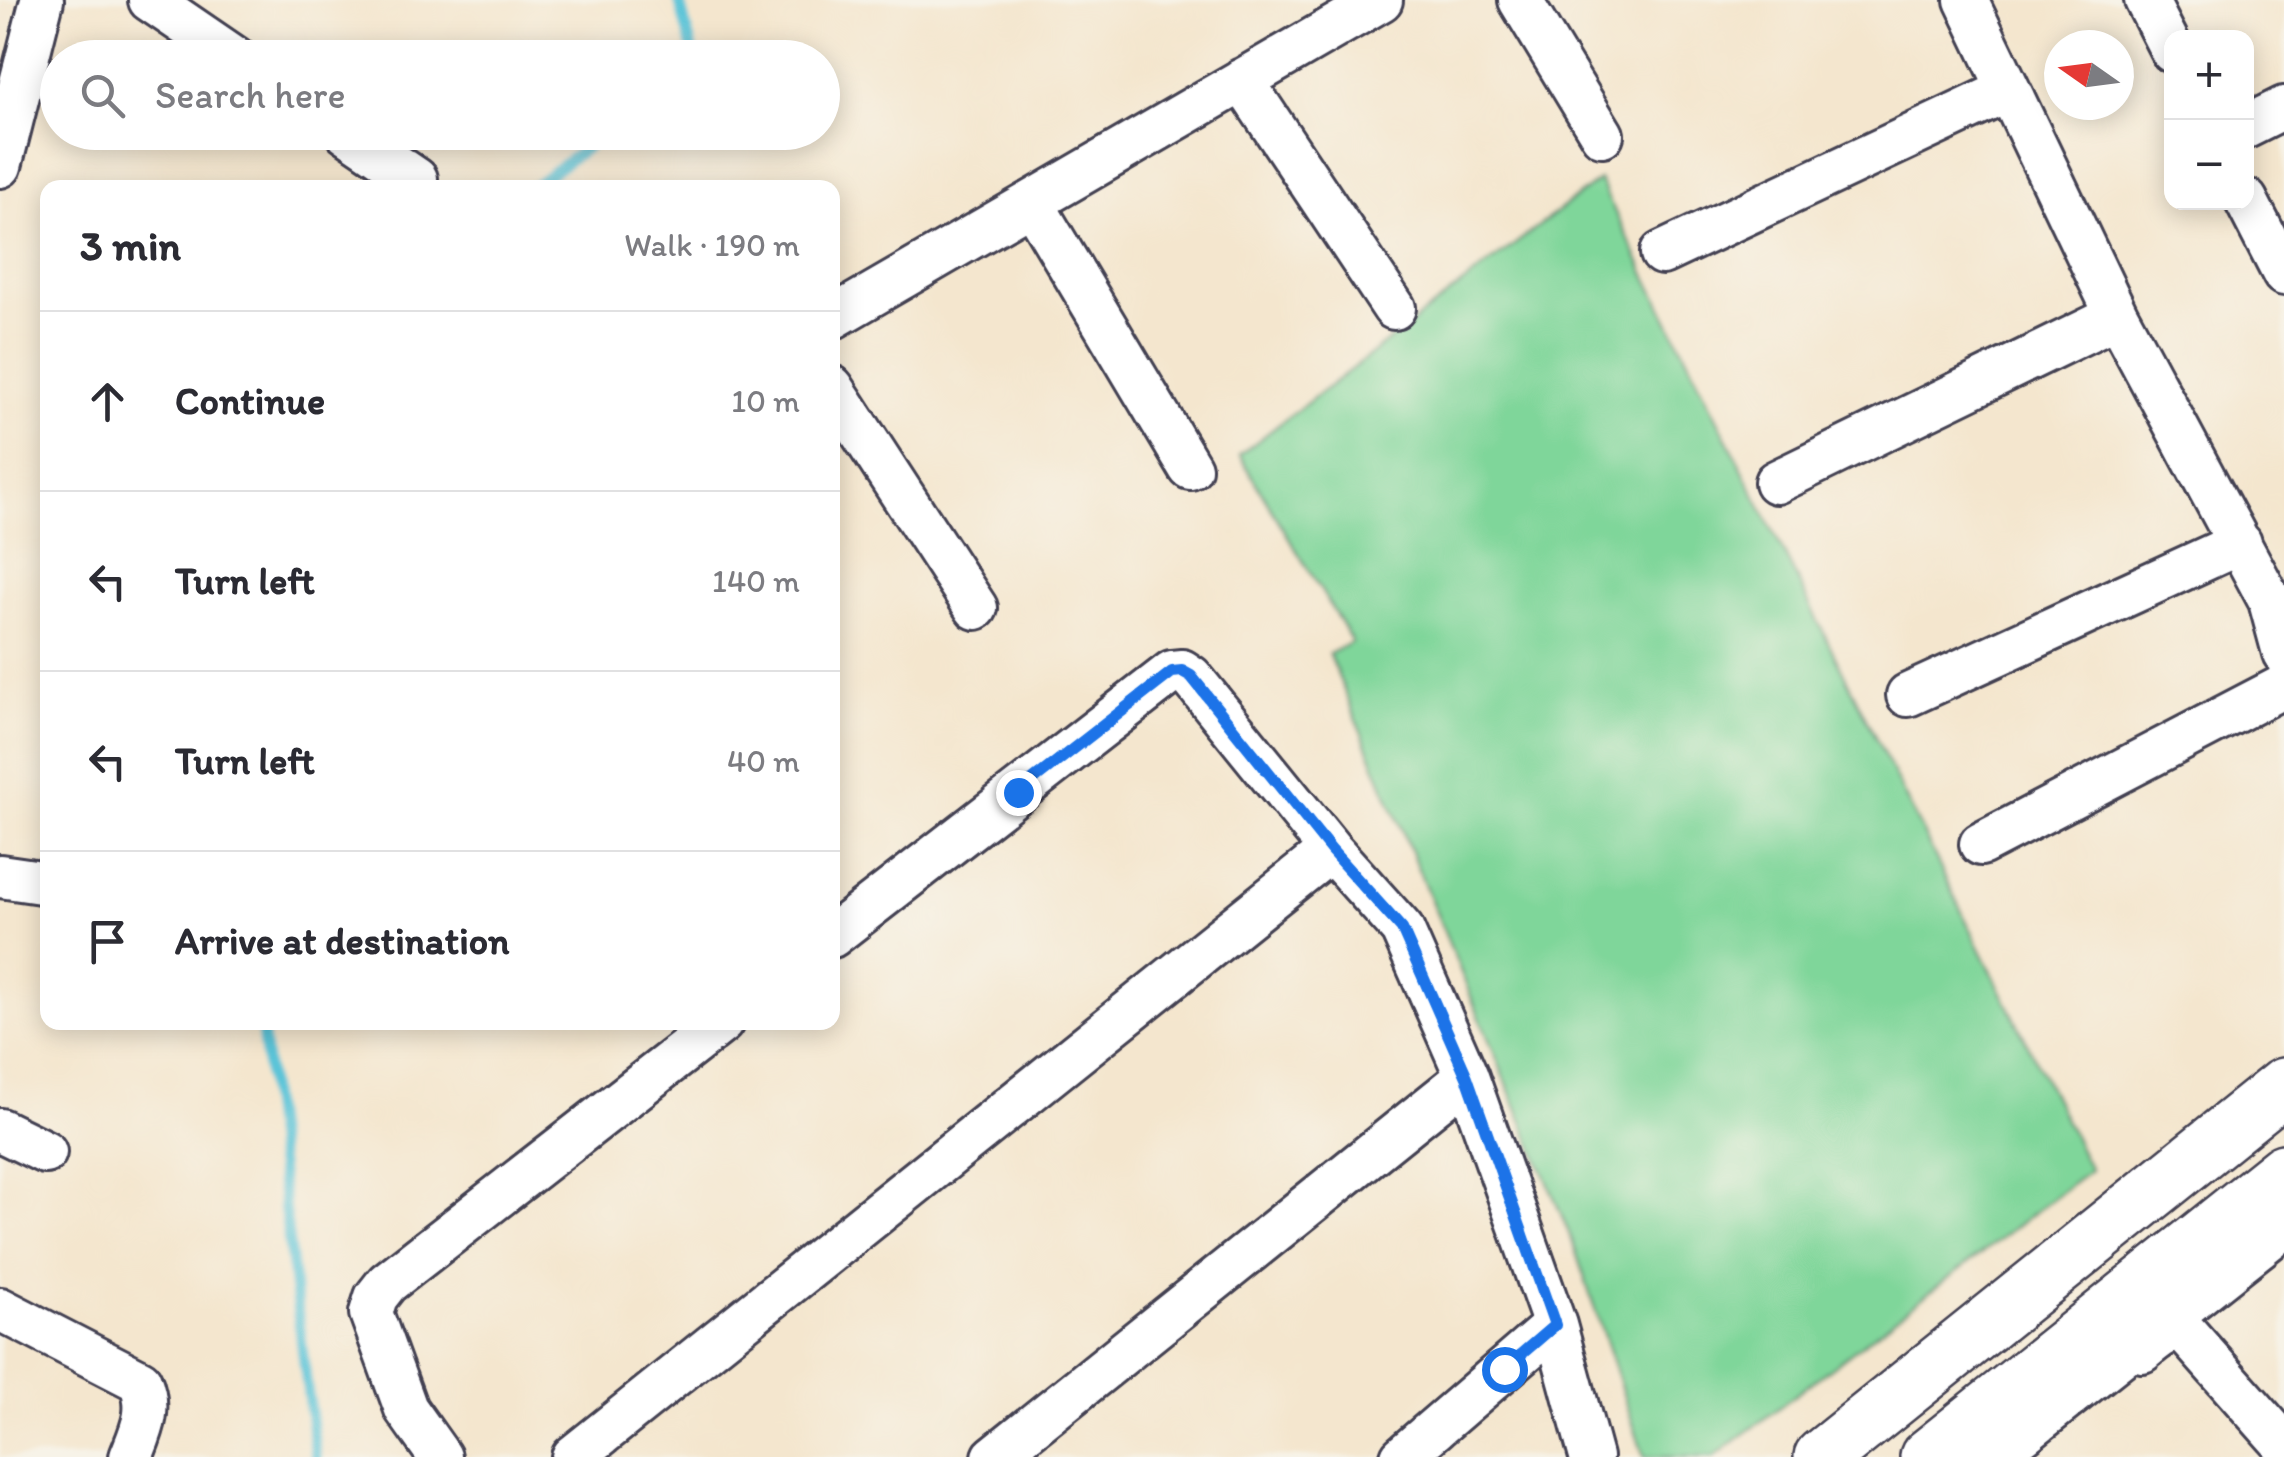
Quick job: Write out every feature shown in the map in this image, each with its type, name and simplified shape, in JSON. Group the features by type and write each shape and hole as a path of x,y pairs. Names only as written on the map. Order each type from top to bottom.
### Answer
{"highway":[{"path":"1822,1457 2284,1086"},
{"path":"1928,1457 2284,1172"}],"street":[{"path":"0,166 42,0"},
{"path":"150,0 209,40"},
{"path":"840,313 1380,0"},
{"path":"1520,0 1602,135"},
{"path":"1966,0 2117,316 2277,611 2284,653"},
{"path":"2146,0 2164,35"},
{"path":"1242,80 1394,308"},
{"path":"1662,253 2008,90"},
{"path":"2254,122 2284,108"},
{"path":"373,150 416,179"},
{"path":"1032,203 1190,468"},
{"path":"2251,210 2284,274"},
{"path":"1776,482 2117,316"},
{"path":"840,399 976,608"},
{"path":"1908,695 2240,543"},
{"path":"840,930 1172,672 1182,671 1191,676 1331,850 1402,929 1467,1077 1555,1325 1591,1457"},
{"path":"1982,844 2284,686"},
{"path":"573,1457 1331,850"},
{"path":"0,876 40,883"},
{"path":"440,1457 406,1409 371,1312 376,1297 387,1283 712,1030"},
{"path":"994,1457 1467,1077"},
{"path":"0,1130 45,1152"},
{"path":"1993,1457 2284,1227"},
{"path":"0,1309 140,1381 148,1400 147,1410 130,1457"},
{"path":"1402,1457 1555,1325"},
{"path":"2016,1457 2150,1345 2177,1329 2184,1331 2284,1444"}],"green space":[{"path":"1599,180 2090,1170 1714,1457 1644,1457 1573,1243 1329,654 1352,642 1239,455"}],"waterway":[{"path":"679,0 689,40"},
{"path":"542,180 583,150"},
{"path":"262,1030 316,1457"}],"route":[{"path":"1018,792 1172,672 1182,671 1191,676 1331,850 1402,929 1467,1077 1555,1325 1504,1369"}]}
